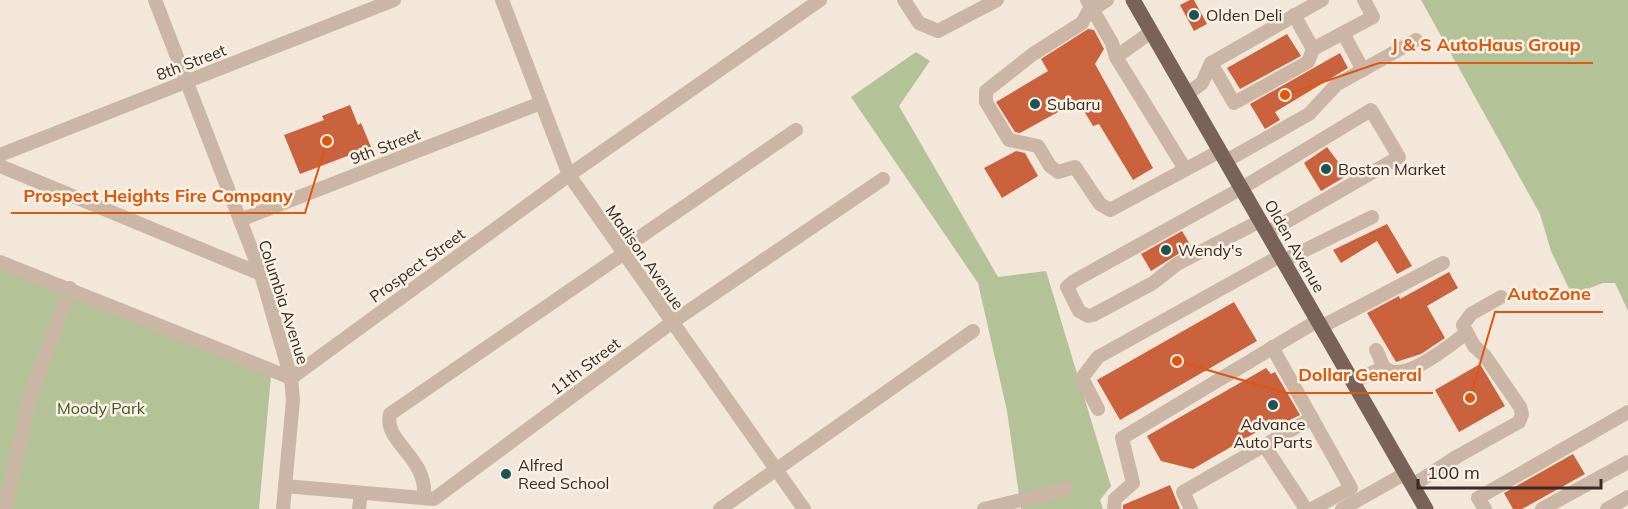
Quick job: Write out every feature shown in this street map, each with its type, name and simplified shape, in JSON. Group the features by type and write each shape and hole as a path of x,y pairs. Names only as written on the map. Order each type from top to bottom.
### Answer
{"main road":[{"name":"Olden Avenue","path":"1133,0 1426,509"}],"street":[{"name":"Columbia Avenue","path":"155,0 261,274 291,378 293,400 283,509"},
{"name":"8th Street","path":"0,154 394,0"},
{"name":"Madison Avenue","path":"502,0 569,175 804,509"},
{"name":"Prospect Street","path":"291,378 569,175 820,0"},
{"path":"904,0 919,22 938,31 997,0"},
{"path":"1089,5 1107,0"},
{"path":"1187,94 1202,83 1211,63 1322,0"},
{"path":"1211,63 1234,104 1308,62 1313,49 1373,17 1364,0"},
{"path":"1089,5 1112,43 1116,57 1185,169"},
{"path":"1089,5 1082,23 992,84 986,91 986,102 1009,140 1038,146 1050,166 1058,172 1075,167 1100,204 1110,210 1185,169 1223,156 1309,114 1335,85 1416,40"},
{"path":"1294,15 1313,49"},
{"path":"1116,57 1151,32"},
{"path":"1343,33 1363,70"},
{"name":"9th Street","path":"240,220 541,103"},
{"path":"1371,110 1399,157 1263,227 1178,264 1153,283 1094,315 1088,316 1079,311 1067,287 1242,188 1371,110"},
{"path":"424,498 425,484 422,474 391,432 388,423 390,414 796,130"},
{"path":"0,166 261,274"},
{"name":"11th Street","path":"285,486 434,499 671,323 883,180"},
{"path":"1098,409 1082,378 1098,357 1281,258 1372,217"},
{"path":"0,262 291,378"},
{"path":"1114,509 1115,499 1133,483 1122,438 1272,347 1443,263"},
{"path":"5,509 31,393 70,288"},
{"path":"1342,509 1409,479 1519,422 1522,414 1504,382 1465,334 1463,326 1471,314 1501,297"},
{"path":"720,509 973,331"},
{"path":"1376,350 1384,367 1403,373 1433,357 1465,334"},
{"path":"1272,347 1351,488 1312,509"},
{"path":"1353,382 1384,367"},
{"path":"1485,509 1478,498 1628,412"},
{"path":"1191,509 1183,492 1312,418"},
{"path":"1264,445 1306,509"},
{"path":"1542,509 1628,462"},
{"path":"984,509 1066,489"},
{"path":"359,509 361,492"},
{"path":"1565,496 1573,509"},
{"path":"1607,509 1628,497"}],"green space":[{"path":"1421,0 1628,0 1628,311 1615,283 1603,283 1572,295 1551,251 1540,214"},
{"path":"916,52 930,61 899,106 998,277 1046,271 1111,486 1100,500 1103,509 1021,509 1007,411 978,283 851,97"},
{"name":"Moody Park","path":"0,263 272,365 259,509 0,509"}],"building":[{"name":"Olden Deli","path":"1194,0 1207,24 1194,31 1180,5"},
{"name":"Subaru","path":"1088,29 1094,30 1104,49 1095,64 1153,168 1133,180 1099,124 1093,126 1078,101 1020,133 1015,132 996,102 1048,71 1041,59"},
{"path":"1287,34 1301,56 1240,89 1227,68"},
{"path":"1340,53 1348,68 1275,112 1280,120 1265,129 1250,104"},
{"path":"350,105 371,147 300,174 284,135 324,120 322,116"},
{"name":"Boston Market","path":"1327,147 1348,175 1321,191 1304,163"},
{"path":"1016,151 1025,153 1038,176 1002,198 984,168"},
{"path":"1387,224 1412,266 1397,274 1377,241 1341,263 1333,250"},
{"name":"Wendy's","path":"1182,231 1191,246 1151,271 1141,254"},
{"path":"1449,272 1458,288 1427,306 1445,338 1421,354 1396,362 1367,313 1399,296 1400,299"},
{"path":"1234,302 1257,341 1120,420 1097,380"},
{"path":"1480,364 1505,406 1459,432 1435,390"},
{"path":"1266,368 1271,374 1275,372 1300,415 1282,424 1279,419 1193,469 1161,461 1147,436"},
{"path":"1573,454 1585,474 1522,509 1513,509 1504,493"},
{"path":"1170,485 1180,509 1123,509 1123,505"}],"place":[{"name":"Olden Deli","path":"1194,15"},
{"name":"J & S AutoHaus Group","path":"1285,95"},
{"name":"Subaru","path":"1035,104"},
{"name":"Prospect Heights Fire Company","path":"327,141"},
{"name":"Boston Market","path":"1326,169"},
{"name":"Wendy's","path":"1166,250"},
{"name":"Dollar General","path":"1177,361"},
{"name":"AutoZone","path":"1470,398"},
{"name":"Advance Auto Parts","path":"1273,405"},
{"name":"Alfred Reed School","path":"506,474"}]}
